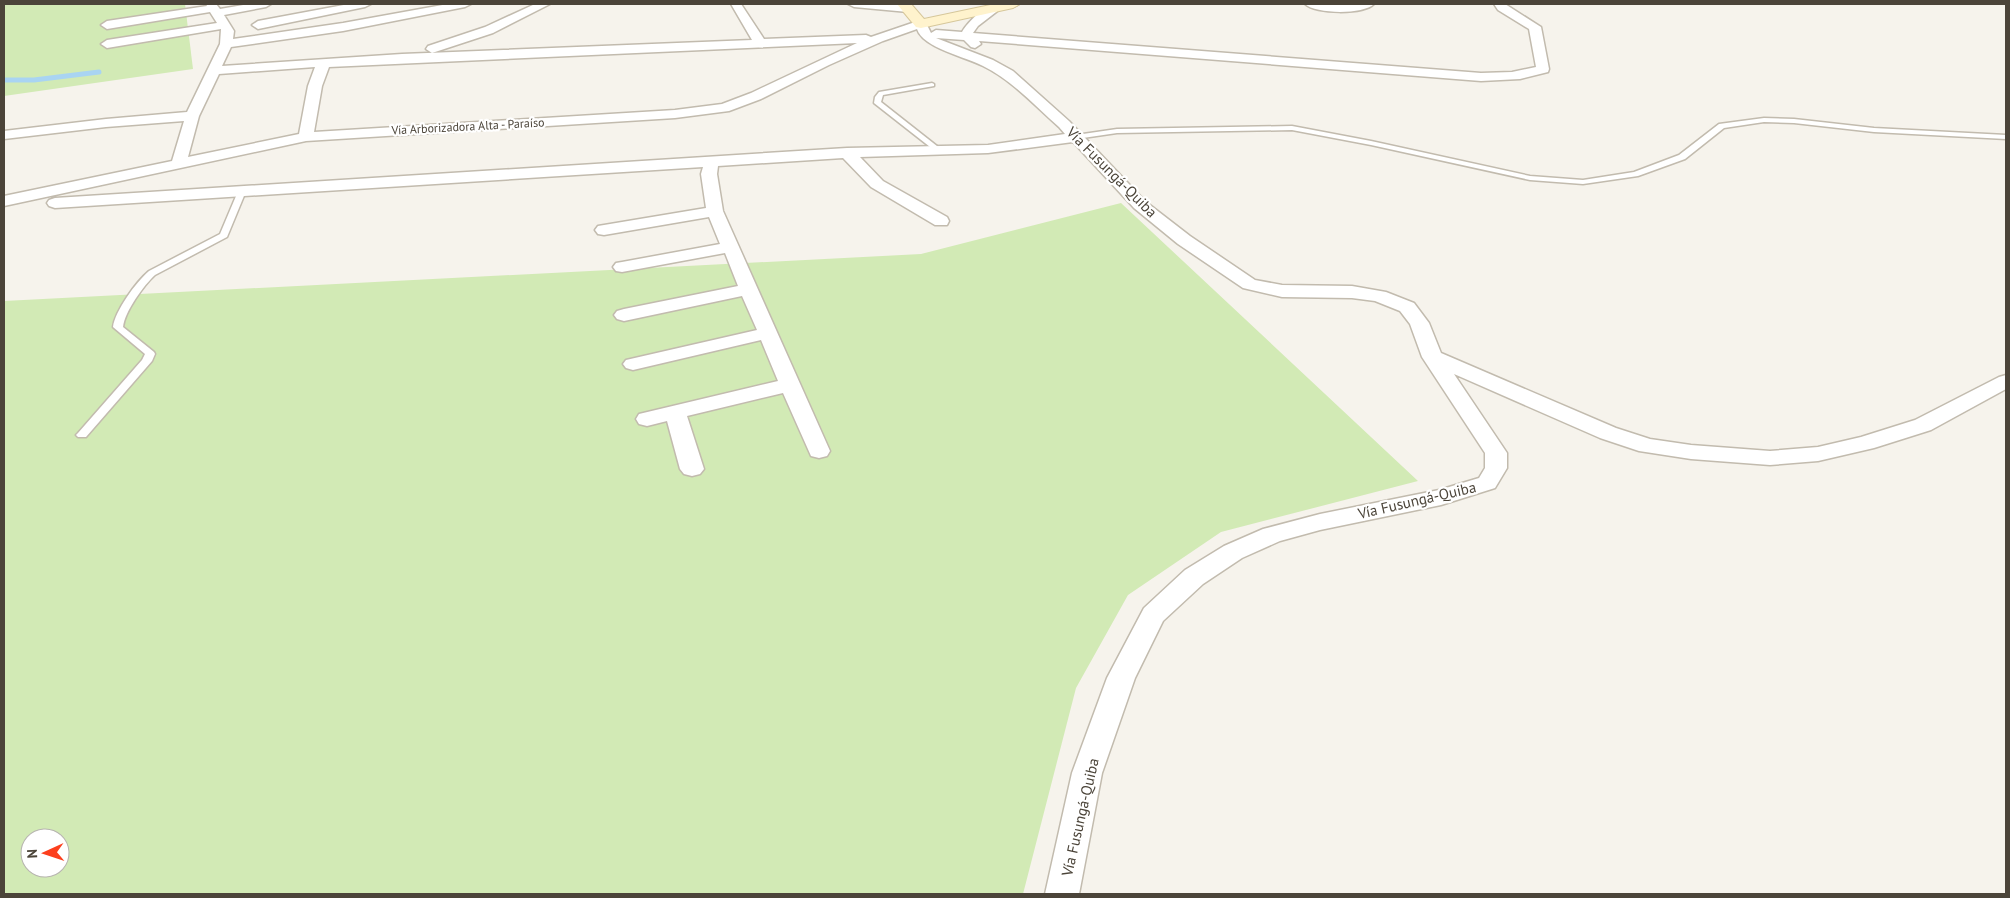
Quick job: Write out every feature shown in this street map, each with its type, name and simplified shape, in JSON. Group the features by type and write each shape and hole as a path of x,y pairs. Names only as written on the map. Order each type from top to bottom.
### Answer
{"street":[{"path":"107,26 215,8 266,4"},
{"path":"232,31 365,4"},
{"path":"107,44 232,31 344,27 466,4"},
{"path":"402,58 489,30 544,4"},
{"path":"736,4 760,43"},
{"path":"854,4 906,7 932,40 998,68"},
{"path":"922,28 1013,4"},
{"path":"1311,4 1358,8 1368,4"},
{"path":"922,28 968,37 1480,77 1531,74 1543,69 1535,27 1502,8 1500,4"},
{"path":"215,8 232,31"},
{"path":"996,8 969,27 967,33 968,37 998,68"},
{"name":"Vía Arborizadora Alta - Paraíso","path":"4,201 306,137 675,114 724,108 756,96 824,62 879,38 922,28"},
{"path":"179,164 192,116 232,31"},
{"path":"214,70 402,58 879,38"},
{"path":"306,137 315,86 323,64"},
{"name":"Vía Fusungá-Quiba","path":"998,68 1008,74 1076,137 1140,205 1249,284 1282,290 1352,292 1379,296 1407,307 1419,323 1432,357 1496,452 1496,468 1487,483 1441,498 1320,522 1272,535 1233,552 1194,577 1153,616 1121,678 1087,773 1062,894"},
{"path":"4,134 192,116"},
{"path":"4,206 847,153 988,150 1076,137"},
{"path":"847,153 877,184 941,221"},
{"path":"711,162 709,174 715,211 819,451"},
{"path":"604,230 715,211"},
{"path":"622,267 730,247"},
{"path":"624,315 749,289"},
{"path":"634,364 768,333"},
{"path":"1432,357 1608,433 1647,446 1691,452 1770,458 1818,454 1866,443 1923,425 2006,381"},
{"path":"647,419 790,385"},
{"path":"675,412 692,469"}],"lane":[{"path":"932,85 881,93 877,103 939,152"},
{"path":"1076,137 1117,131 1292,128 1530,178 1583,182 1635,174 1682,157 1722,126 1764,120 1794,121 1874,130 2006,137"},
{"path":"82,435 147,362 150,354 145,348 123,334 118,327 119,320 144,280 160,267 224,235 242,191"}],"green space":[{"path":"4,4 185,4 193,69 4,96"},
{"path":"1121,203 1418,481 1221,532 1128,595 1076,688 1023,894 4,894 4,301 921,254"}],"waterway":[{"path":"4,80 34,80 99,72"}]}
